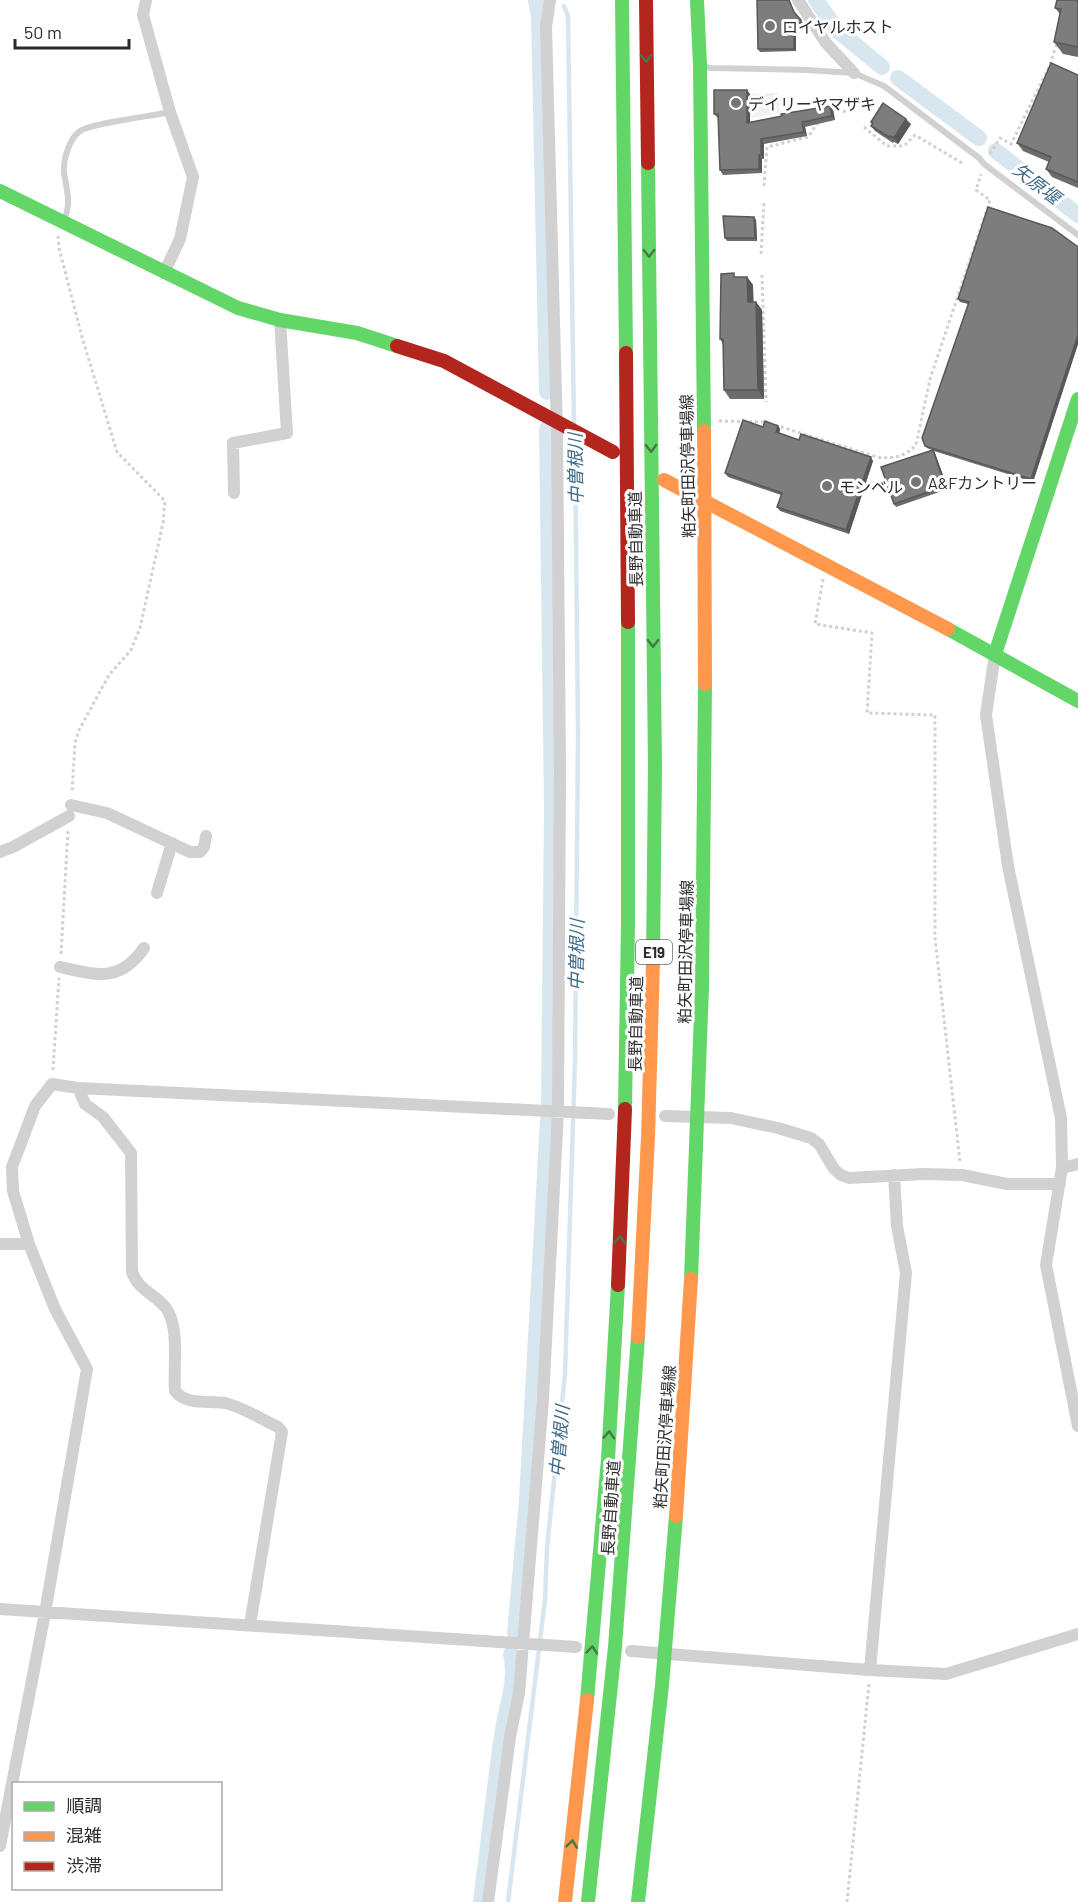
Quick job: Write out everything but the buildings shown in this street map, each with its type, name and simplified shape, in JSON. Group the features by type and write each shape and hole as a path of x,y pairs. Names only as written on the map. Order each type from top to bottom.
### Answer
{"main road":[{"name":"長野自動車道","path":"565,1902 581,1765 600,1555 617,1313 625,1096 629,862 622,0"},
{"name":"長野自動車道","path":"588,1902 604,1770 623,1561 640,1315 650,1097 656,875 646,0"},
{"name":"粕矢町田沢停車場線","path":"638,1902 665,1655 691,1280 698,1118 705,781 700,65 697,0"},
{"path":"0,191 238,309 280,320 357,333 444,361 613,452"},
{"path":"994,654 1078,399"},
{"path":"664,480 994,654 1078,701"}],"street":[{"path":"146,0 143,15 170,112 193,177 180,239 164,273"},
{"path":"488,1902 510,1737 519,1693 543,1399 558,1111 560,758 556,420 546,27 550,0"},
{"path":"798,0 826,43 854,73"},
{"path":"234,493 234,443 287,433 280,320"},
{"path":"994,654 986,715 1008,866 1061,1118 1062,1168 1046,1265 1078,1426"},
{"path":"0,852 13,848 70,811 107,813 190,852 200,852 204,847 206,836"},
{"path":"157,894 172,843"},
{"path":"60,968 109,974 125,968 137,958 144,948"},
{"path":"12,1782 45,1613 87,1369 55,1309 29,1244 13,1191 12,1167 35,1106 52,1084 78,1088 609,1114"},
{"path":"78,1088 85,1104 103,1117 131,1153 132,1272 139,1287 165,1307 173,1325 175,1391 189,1401 226,1403 235,1406 278,1427 282,1432 250,1625"},
{"path":"665,1116 731,1118 811,1138 819,1144 834,1169 849,1178 924,1174 962,1175 1007,1184 1060,1184"},
{"path":"1062,1168 1078,1164"},
{"path":"870,1670 906,1273 897,1227 894,1175"},
{"path":"0,1244 29,1244"},
{"path":"0,1609 576,1647"},
{"path":"631,1651 946,1674 1078,1634"},
{"path":"0,1846 12,1784"}],"lane":[{"path":"700,65 710,68 807,69 854,73 884,86 1078,235"},
{"path":"63,222 68,213 70,201 64,162 75,136 87,128 170,112"}],"path":[{"path":"714,421 761,420 881,458 891,459 910,452 916,445 930,379 990,200 976,190 984,164 1000,138 1011,144 1049,67 1059,34"},
{"path":"825,114 846,111"},
{"path":"765,186 767,147 808,137 820,120"},
{"path":"864,127 887,146 904,146 915,135 962,163"},
{"path":"761,254 764,202"},
{"path":"52,1084 75,743 79,730 109,675 131,650 140,628 163,523 165,501 117,452 82,337 59,248 57,238 63,222"},
{"path":"762,275 766,402"},
{"path":"825,566 815,624 872,633 867,713 935,715 935,938 962,1175"},
{"path":"847,1902 870,1670"}],"shaded area":[{"path":"778,93 780,113 750,118 750,94"}],"waterway":[{"path":"536,0 539,16 547,392"},
{"name":"矢原堰","path":"816,0 837,30 882,67"},
{"name":"中曽根川","path":"564,6 568,16 574,425"},
{"name":"矢原堰","path":"898,78 979,138"},
{"name":"矢原堰","path":"996,151 1078,215"},
{"path":"547,429 552,808 549,1102"},
{"name":"中曽根川","path":"508,1902 545,1600 547,1548 565,1374 575,1060 578,734 575,437"},
{"path":"515,1633 527,1500 548,1120"},
{"path":"481,1902 502,1736 512,1685 511,1654"}],"traffic: fast":[{"path":"622,0 626,353"},
{"path":"697,0 700,65 704,431"},
{"path":"648,163 655,766 653,961"},
{"path":"0,191 238,308 280,320 357,333 397,346"},
{"path":"995,654 1078,399"},
{"path":"625,1109 628,924 628,622"},
{"path":"948,629 1078,701"},
{"path":"691,1279 702,987 705,684"},
{"path":"587,1700 608,1459 618,1285"},
{"path":"588,1902 615,1647 638,1337"},
{"path":"638,1902 662,1685 676,1516"}],"traffic: slow":[{"path":"704,431 705,684"},
{"path":"664,480 948,629"},
{"path":"638,1337 648,1137 653,961"},
{"path":"676,1516 691,1279"},
{"path":"565,1902 587,1700"}],"traffic: jam":[{"path":"646,0 648,163"},
{"path":"397,346 444,361 613,452"},
{"path":"626,353 628,622"},
{"path":"618,1285 625,1109"}],"place":[{"name":"ロイヤルホスト","path":"770,26"},
{"name":"デイリーヤマザキ","path":"736,103"},
{"name":"A&Fカントリー","path":"916,482"},
{"name":"モンベル","path":"827,486"}]}
